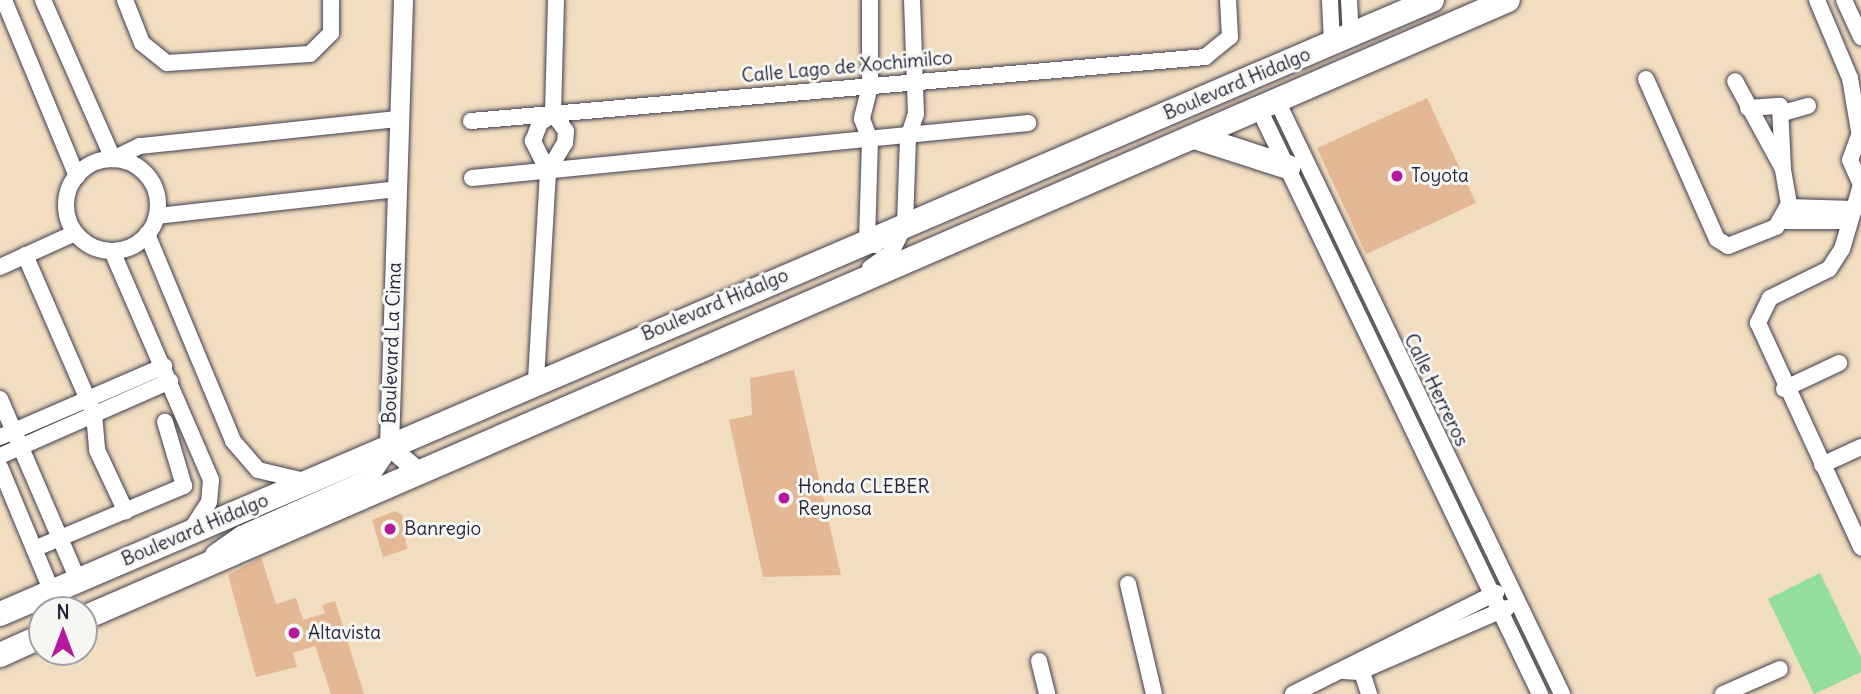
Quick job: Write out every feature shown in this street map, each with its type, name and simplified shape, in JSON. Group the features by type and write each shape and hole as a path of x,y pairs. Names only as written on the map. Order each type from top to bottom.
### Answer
{"main road":[{"name":"Boulevard Hidalgo","path":"0,614 536,380 1432,0"},
{"name":"Boulevard Hidalgo","path":"98,612 842,288 1198,138 1508,0"},
{"path":"1198,138 1288,167"},
{"path":"905,224 905,243 921,254"},
{"path":"842,288 868,258 860,244"},
{"path":"0,655 28,642"}],"street":[{"path":"4,0 77,176"},
{"path":"43,0 113,159 149,177 157,216 147,234 112,251"},
{"path":"125,0 142,43 167,63 310,54 331,33 331,0"},
{"name":"Boulevard La Cima","path":"190,571 241,535 367,479 389,446 403,0"},
{"path":"536,380 548,171 565,143 566,131 552,114 556,0"},
{"path":"870,0 870,86 862,107 870,140 860,244 891,253 921,254"},
{"path":"842,288 891,253 905,224 908,138 916,114 912,82 912,0"},
{"name":"Calle Lago de Xochimilco","path":"471,121 1205,57 1224,47 1228,0"},
{"path":"1330,0 1341,39"},
{"path":"1341,39 1349,0"},
{"path":"1817,0 1850,78 1860,131 1850,160 1861,185 1852,215 1829,269 1770,298 1761,311 1761,341 1861,545"},
{"path":"1844,0 1861,37"},
{"path":"1646,79 1717,239 1736,246 1786,211 1852,215"},
{"path":"1735,81 1783,169"},
{"path":"1748,108 1773,105 1783,113"},
{"path":"1783,113 1808,106"},
{"path":"1269,107 1288,167 1453,521 1540,694"},
{"name":"Calle Herreros","path":"1269,107 1562,694"},
{"path":"1783,113 1786,211"},
{"path":"548,171 533,141 540,123 552,114"},
{"path":"189,533 209,502 211,481 167,373 112,251 75,233 66,204 77,176 139,146 399,119"},
{"path":"472,178 908,138 1028,124"},
{"path":"157,216 397,188"},
{"path":"0,267 75,233"},
{"path":"147,234 233,441 258,470 308,481"},
{"path":"25,255 91,407 97,450 126,512"},
{"path":"1784,389 1839,363"},
{"path":"0,456 12,438 167,373"},
{"path":"0,399 12,438 78,580"},
{"path":"34,549 184,486 165,422"},
{"path":"389,446 419,472"},
{"path":"1822,465 1861,446"},
{"path":"0,467 52,592"},
{"path":"1453,521 1473,512"},
{"path":"1128,584 1154,694"},
{"path":"1432,632 1489,596 1509,587"},
{"path":"1293,694 1432,632 1517,604"},
{"path":"1039,661 1047,694"},
{"path":"1354,667 1369,694"},
{"path":"1723,694 1780,669"}],"green space":[{"path":"1820,573 1861,657 1861,672 1814,694 1768,599"}],"building":[{"name":"Toyota","path":"1427,98 1476,203 1366,254 1317,148"},
{"name":"Honda CLEBER Reynosa","path":"794,370 841,575 763,577 729,420 752,415 750,378"},
{"name":"Banregio","path":"395,511 402,515 407,549 383,557 372,520"},
{"name":"Altavista","path":"261,557 276,604 296,598 303,620 325,613 322,605 335,601 364,694 331,694 315,646 293,653 297,667 256,677 228,575"}],"place":[{"name":"Toyota","path":"1397,176"},
{"name":"Honda CLEBER Reynosa","path":"784,498"},
{"name":"Banregio","path":"390,529"},
{"name":"Altavista","path":"294,633"}]}
